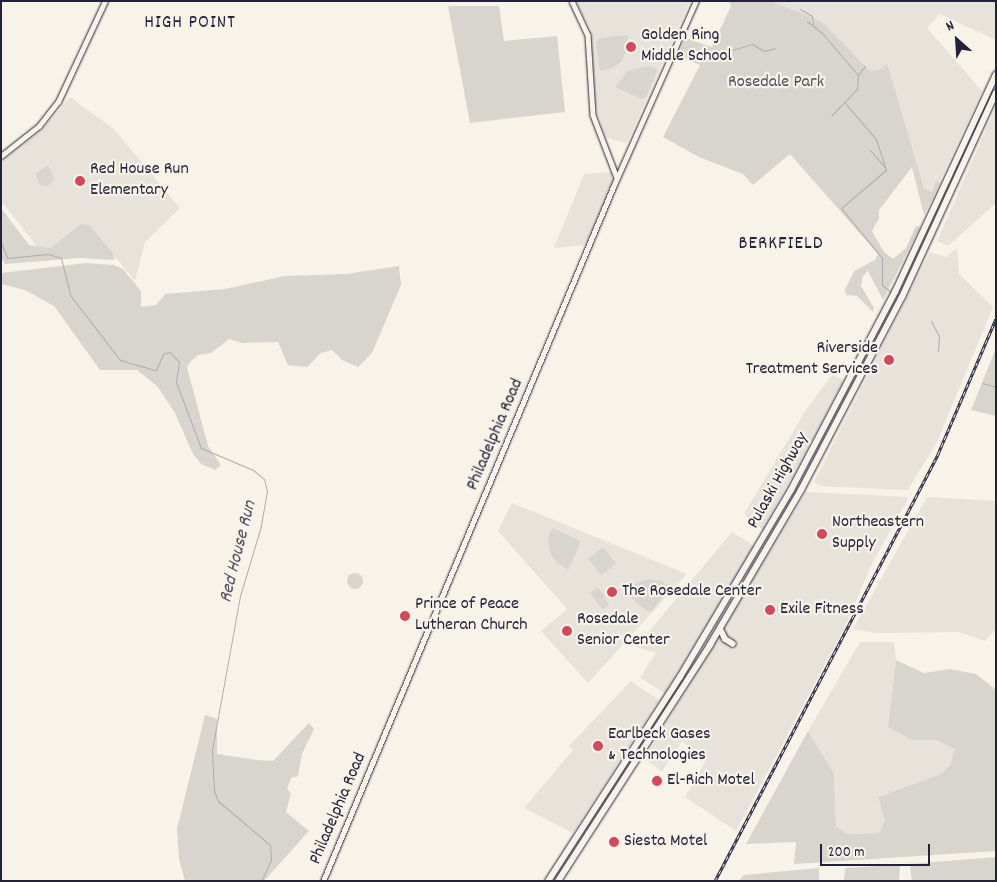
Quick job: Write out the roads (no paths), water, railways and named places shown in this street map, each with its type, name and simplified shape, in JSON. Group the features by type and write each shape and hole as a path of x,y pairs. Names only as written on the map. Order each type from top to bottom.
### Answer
{"highway":[{"name":"Pulaski Highway","path":"548,881 684,670 796,481 896,292 996,74"},
{"name":"Pulaski Highway","path":"558,881 720,629 786,517 859,383 937,224 996,94"},
{"path":"720,629 725,639 733,644"}],"main road":[{"name":"Philadelphia Road","path":"324,881 617,178 696,1"}],"street":[{"path":"1,156 39,126 58,102 105,1"},
{"path":"572,1 588,35 593,115 617,178"}],"waterway":[{"path":"800,9 812,16 813,24"},
{"path":"807,21 822,33 858,75 857,89 831,116"},
{"path":"732,50 752,44 764,51 775,48"},
{"path":"858,75 865,66"},
{"path":"845,103 876,139 886,170 841,208 882,258 882,285 891,292"},
{"path":"870,150 885,167"},
{"name":"Red House Run","path":"1,242 7,258 48,254 61,258 70,295 120,360 156,370 163,354 170,352 179,362 176,382 201,448 253,470 264,479 267,491 261,526 240,596 212,750 214,791 218,801 270,845 271,860 261,881"},
{"path":"931,321 939,336 938,351"},
{"path":"982,383 996,387"}],"railway":[{"path":"715,881 938,454 996,319"}],"place":[{"name":"Golden Ring Middle School","path":"631,47"},
{"name":"Red House Run Elementary","path":"80,181"},
{"name":"Riverside Treatment Services","path":"889,360"},
{"name":"Northeastern Supply","path":"822,534"},
{"name":"The Rosedale Center","path":"612,592"},
{"name":"Exile Fitness","path":"770,610"},
{"name":"Prince of Peace Lutheran Church","path":"405,616"},
{"name":"Rosedale Senior Center","path":"567,631"},
{"name":"Earlbeck Gases & Technologies","path":"598,746"},
{"name":"El-Rich Motel","path":"657,781"},
{"name":"Siesta Motel","path":"614,842"}],"district":[{"name":"HIGH POINT","path":"190,24"},
{"name":"BERKFIELD","path":"781,245"}],"park label":[{"name":"Rosedale Park","path":"776,83"}]}
